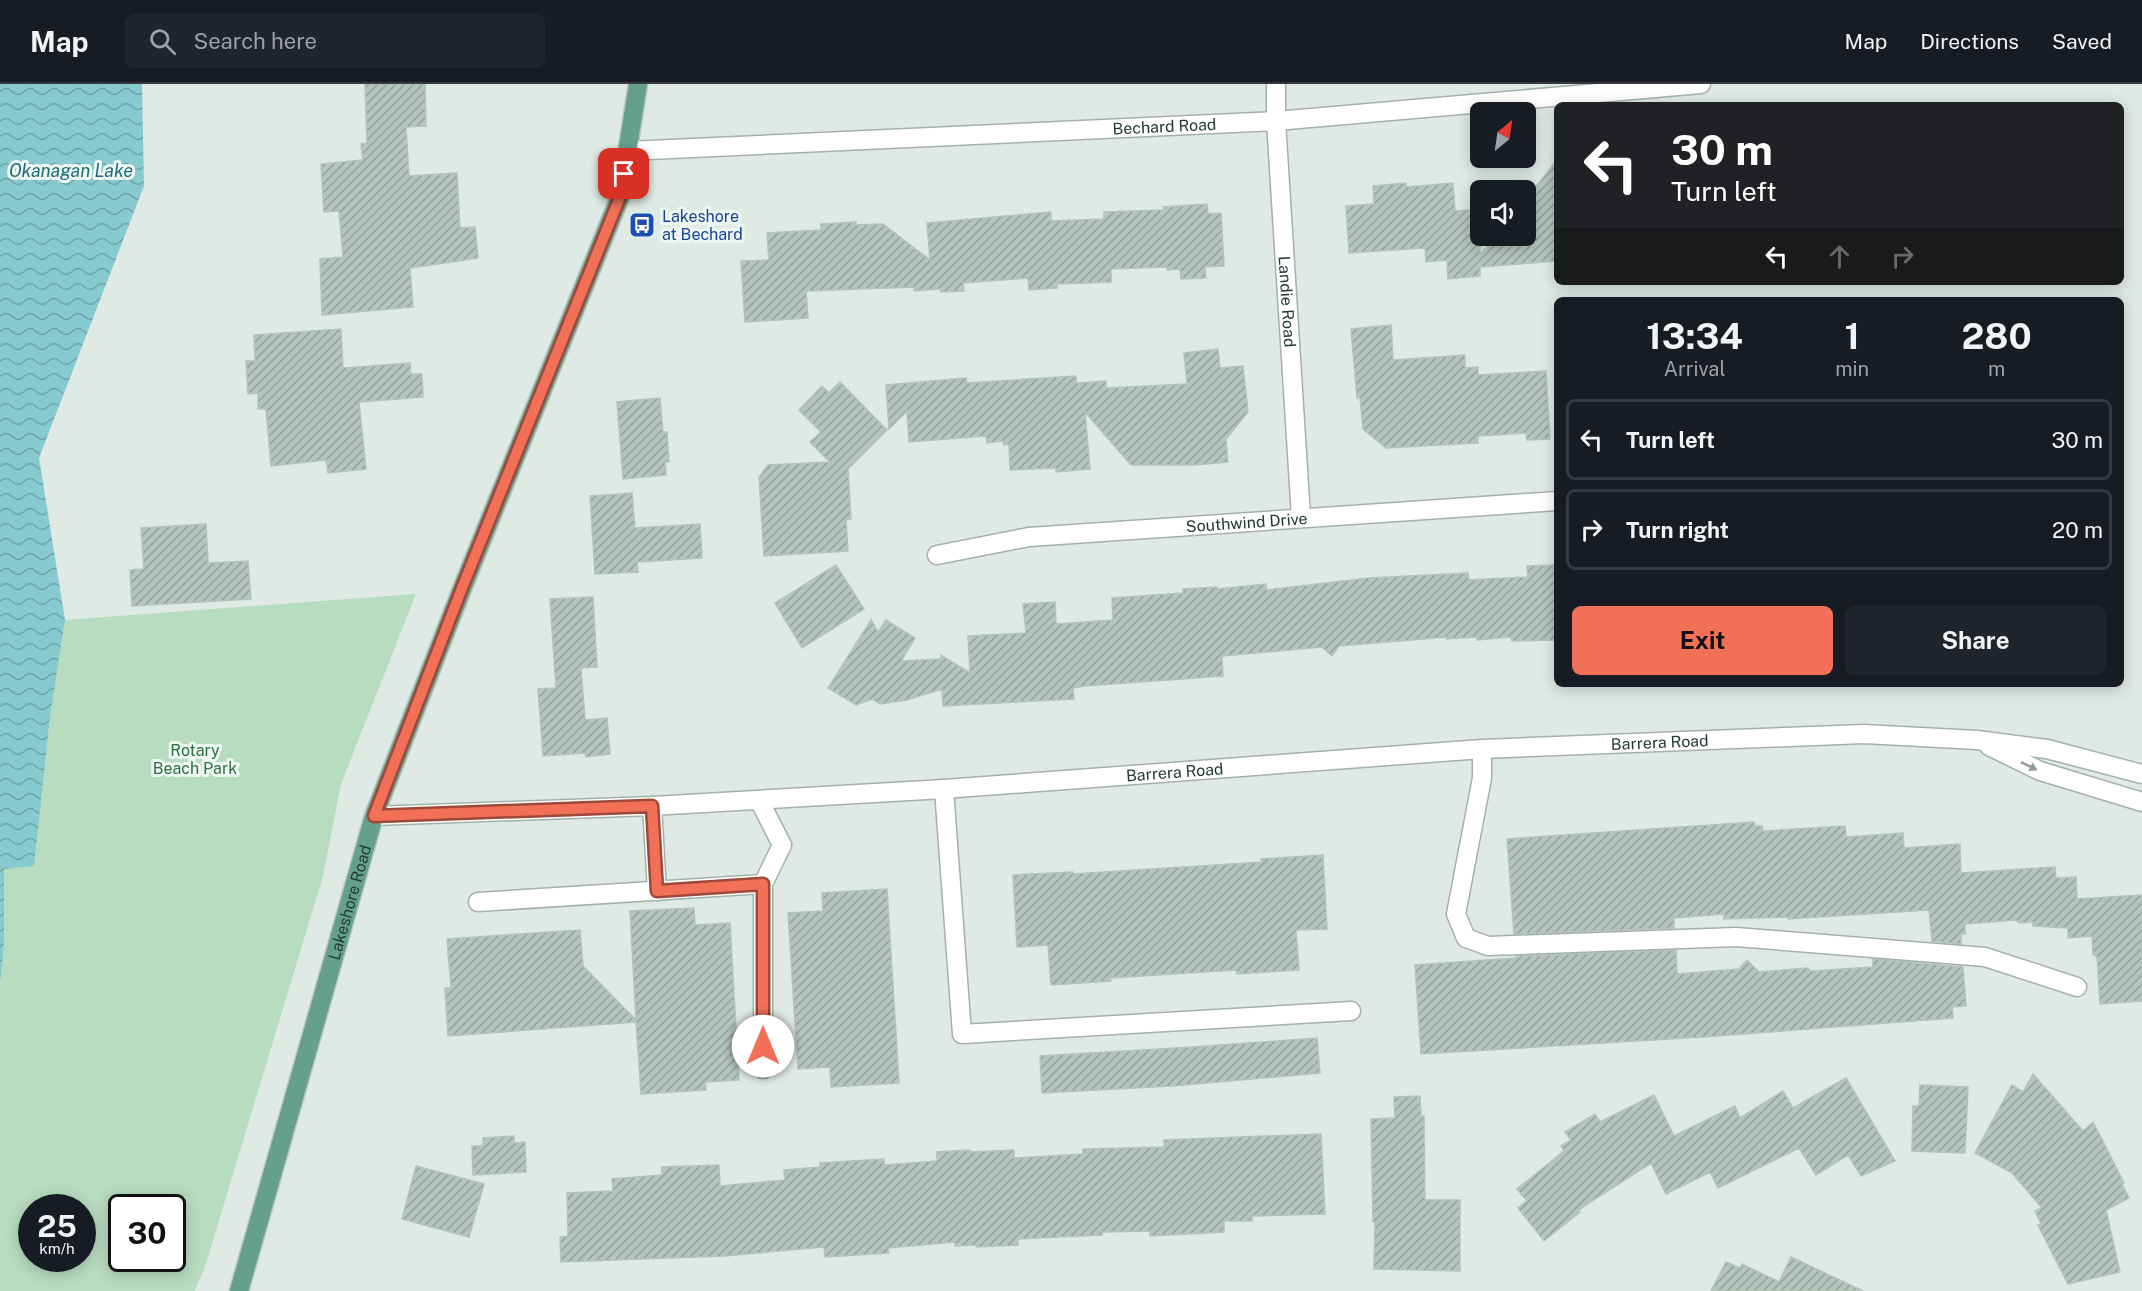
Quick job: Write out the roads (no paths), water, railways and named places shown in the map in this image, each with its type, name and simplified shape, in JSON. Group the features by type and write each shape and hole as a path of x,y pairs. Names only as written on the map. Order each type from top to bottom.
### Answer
{"main road":[{"name":"Lakeshore Road","path":"239,1291 374,816 462,588 620,197 638,84"}],"street":[{"name":"Landie Road","path":"1276,84 1276,121 1301,517"},
{"name":"Bechard Road","path":"628,151 1276,121 1701,84"},
{"name":"Southwind Drive","path":"937,555 1029,537 1554,501"},
{"name":"Barrera Road","path":"374,816 652,806 944,789 1482,749 1864,734 1977,740 2047,748 2142,774"},
{"name":"Barrera Road","path":"1977,740 2040,771 2142,802"},
{"path":"1482,749 1482,778 1456,914 1466,938 1488,945 1736,937 1937,953 1985,957 2077,987"},
{"path":"944,789 962,1034 1351,1011"},
{"path":"759,800 782,845 763,884 763,1069"},
{"path":"652,806 657,891"},
{"path":"478,902 763,884"}],"water":[{"name":"Okanagan Lake","path":"0,84 142,84 144,186 39,458 65,620 50,717 34,866 4,869 4,945 0,984"}],"place":[{"name":"Lakeshore at Bechard","path":"642,225"}],"park label":[{"name":"Rotary Beach Park","path":"195,759"}]}
